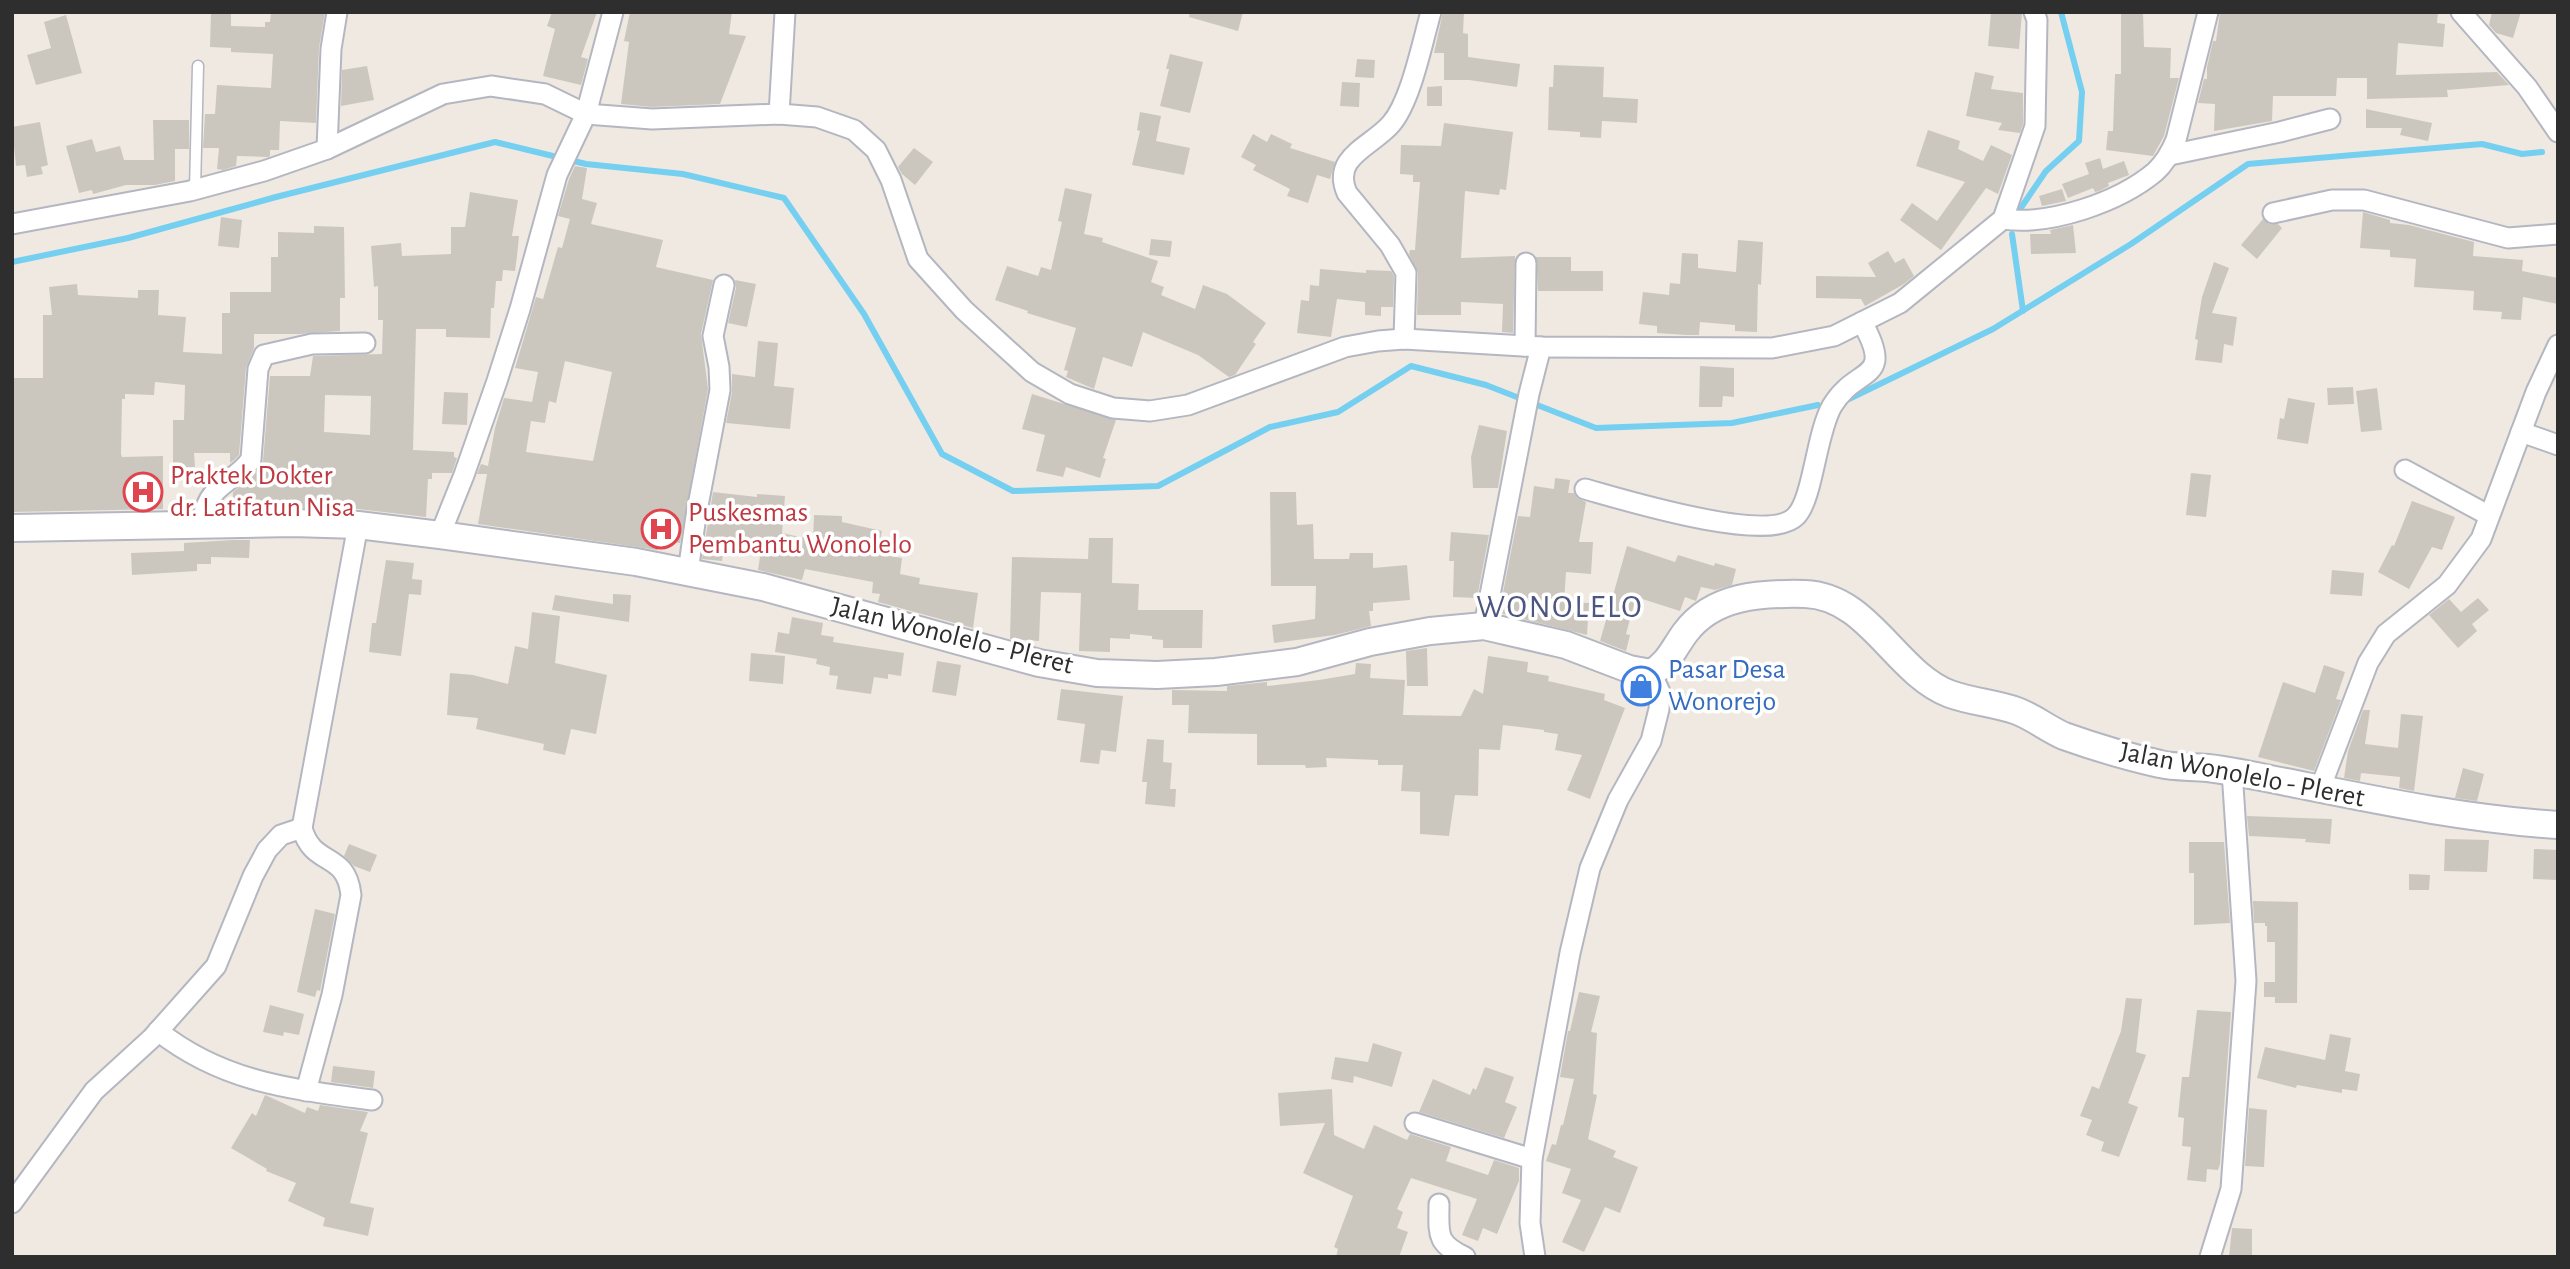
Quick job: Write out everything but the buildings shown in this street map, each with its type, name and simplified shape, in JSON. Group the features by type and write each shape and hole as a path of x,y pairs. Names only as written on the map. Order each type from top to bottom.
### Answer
{"main road":[{"name":"Jalan Wonolelo - Pleret","path":"12,528 293,523 358,525 440,535 636,562 762,587 1039,663 1097,673 1157,675 1216,672 1297,662 1370,642 1430,631 1483,626 1566,645 1629,669 1651,673 1667,661 1693,622 1715,606 1744,596 1808,594 1831,599 1852,611 1917,673 1951,694 2020,712 2062,735 2114,752 2164,765 2232,771 2418,809 2506,822 2558,825"}],"street":[{"path":"327,149 331,49 337,12"},
{"path":"440,535 509,345 556,175 586,114 612,12"},
{"path":"779,114 785,12"},
{"path":"1404,339 1406,273 1400,260 1347,193 1341,181 1343,168 1390,125 1402,109 1430,12"},
{"path":"12,224 195,190 264,171 327,149 443,94 491,86 545,94 586,114 652,119 779,114 817,117 854,130 876,149 891,180 918,259 964,310 1032,372 1070,394 1113,408 1150,411 1188,405 1345,347 1404,339 1533,347 1773,348 1834,336 1900,303 2003,219 2035,126 2034,12"},
{"path":"2003,219 2031,222 2074,211 2123,193 2156,171 2169,155 2176,140 2208,12"},
{"path":"2461,12 2527,87 2558,132"},
{"path":"2169,155 2330,119"},
{"path":"2273,213 2348,198 2508,238 2558,234"},
{"path":"1483,626 1529,394 1533,347 1527,263"},
{"path":"688,572 720,390 713,337 724,285"},
{"path":"1585,489 1646,507 1704,519 1766,526 1787,523 1797,516 1805,500 1827,416 1845,390 1872,370 1876,362 1872,340 1862,322"},
{"path":"201,524 212,495 247,466 251,459 258,369 264,355 312,344 365,343"},
{"path":"2320,789 2368,663 2386,634 2447,585 2481,538 2521,432 2558,345"},
{"path":"2521,432 2558,445"},
{"path":"2405,470 2488,515"},
{"path":"306,1091 332,995 351,895 349,880 343,868 311,848 302,828 358,525"},
{"path":"1535,1257 1530,1223 1532,1159 1570,953 1590,868 1618,800 1651,741 1660,709 1660,692 1651,673"},
{"path":"2210,1257 2231,1189 2246,981 2232,771"},
{"path":"12,1203 94,1091 159,1031 216,966 253,876 267,850 281,835 302,828"},
{"path":"159,1031 204,1062 253,1081 372,1100"},
{"path":"1415,1123 1532,1159"},
{"path":"1439,1204 1439,1235 1449,1250 1465,1257"}],"lane":[{"path":"195,190 198,66"}],"waterway":[{"path":"2016,215 2046,171 2079,141 2082,92 2061,12"},
{"path":"12,262 128,238 276,197 495,142 586,164 683,174 784,198 864,314 942,454 1013,491 1158,486 1270,427 1338,412 1411,366 1486,385 1596,428 1732,423 1818,405"},
{"path":"1849,399 1993,329 2131,244 2248,164 2482,144 2522,154 2542,152"},
{"path":"2012,234 2023,311"}],"place":[{"name":"Praktek Dokter dr. Latifatun Nisa","path":"143,492"},
{"name":"Puskesmas Pembantu Wonolelo","path":"661,529"},
{"name":"Pasar Desa Wonorejo","path":"1641,686"}],"district":[{"name":"WONOLELO","path":"1560,607"}]}
